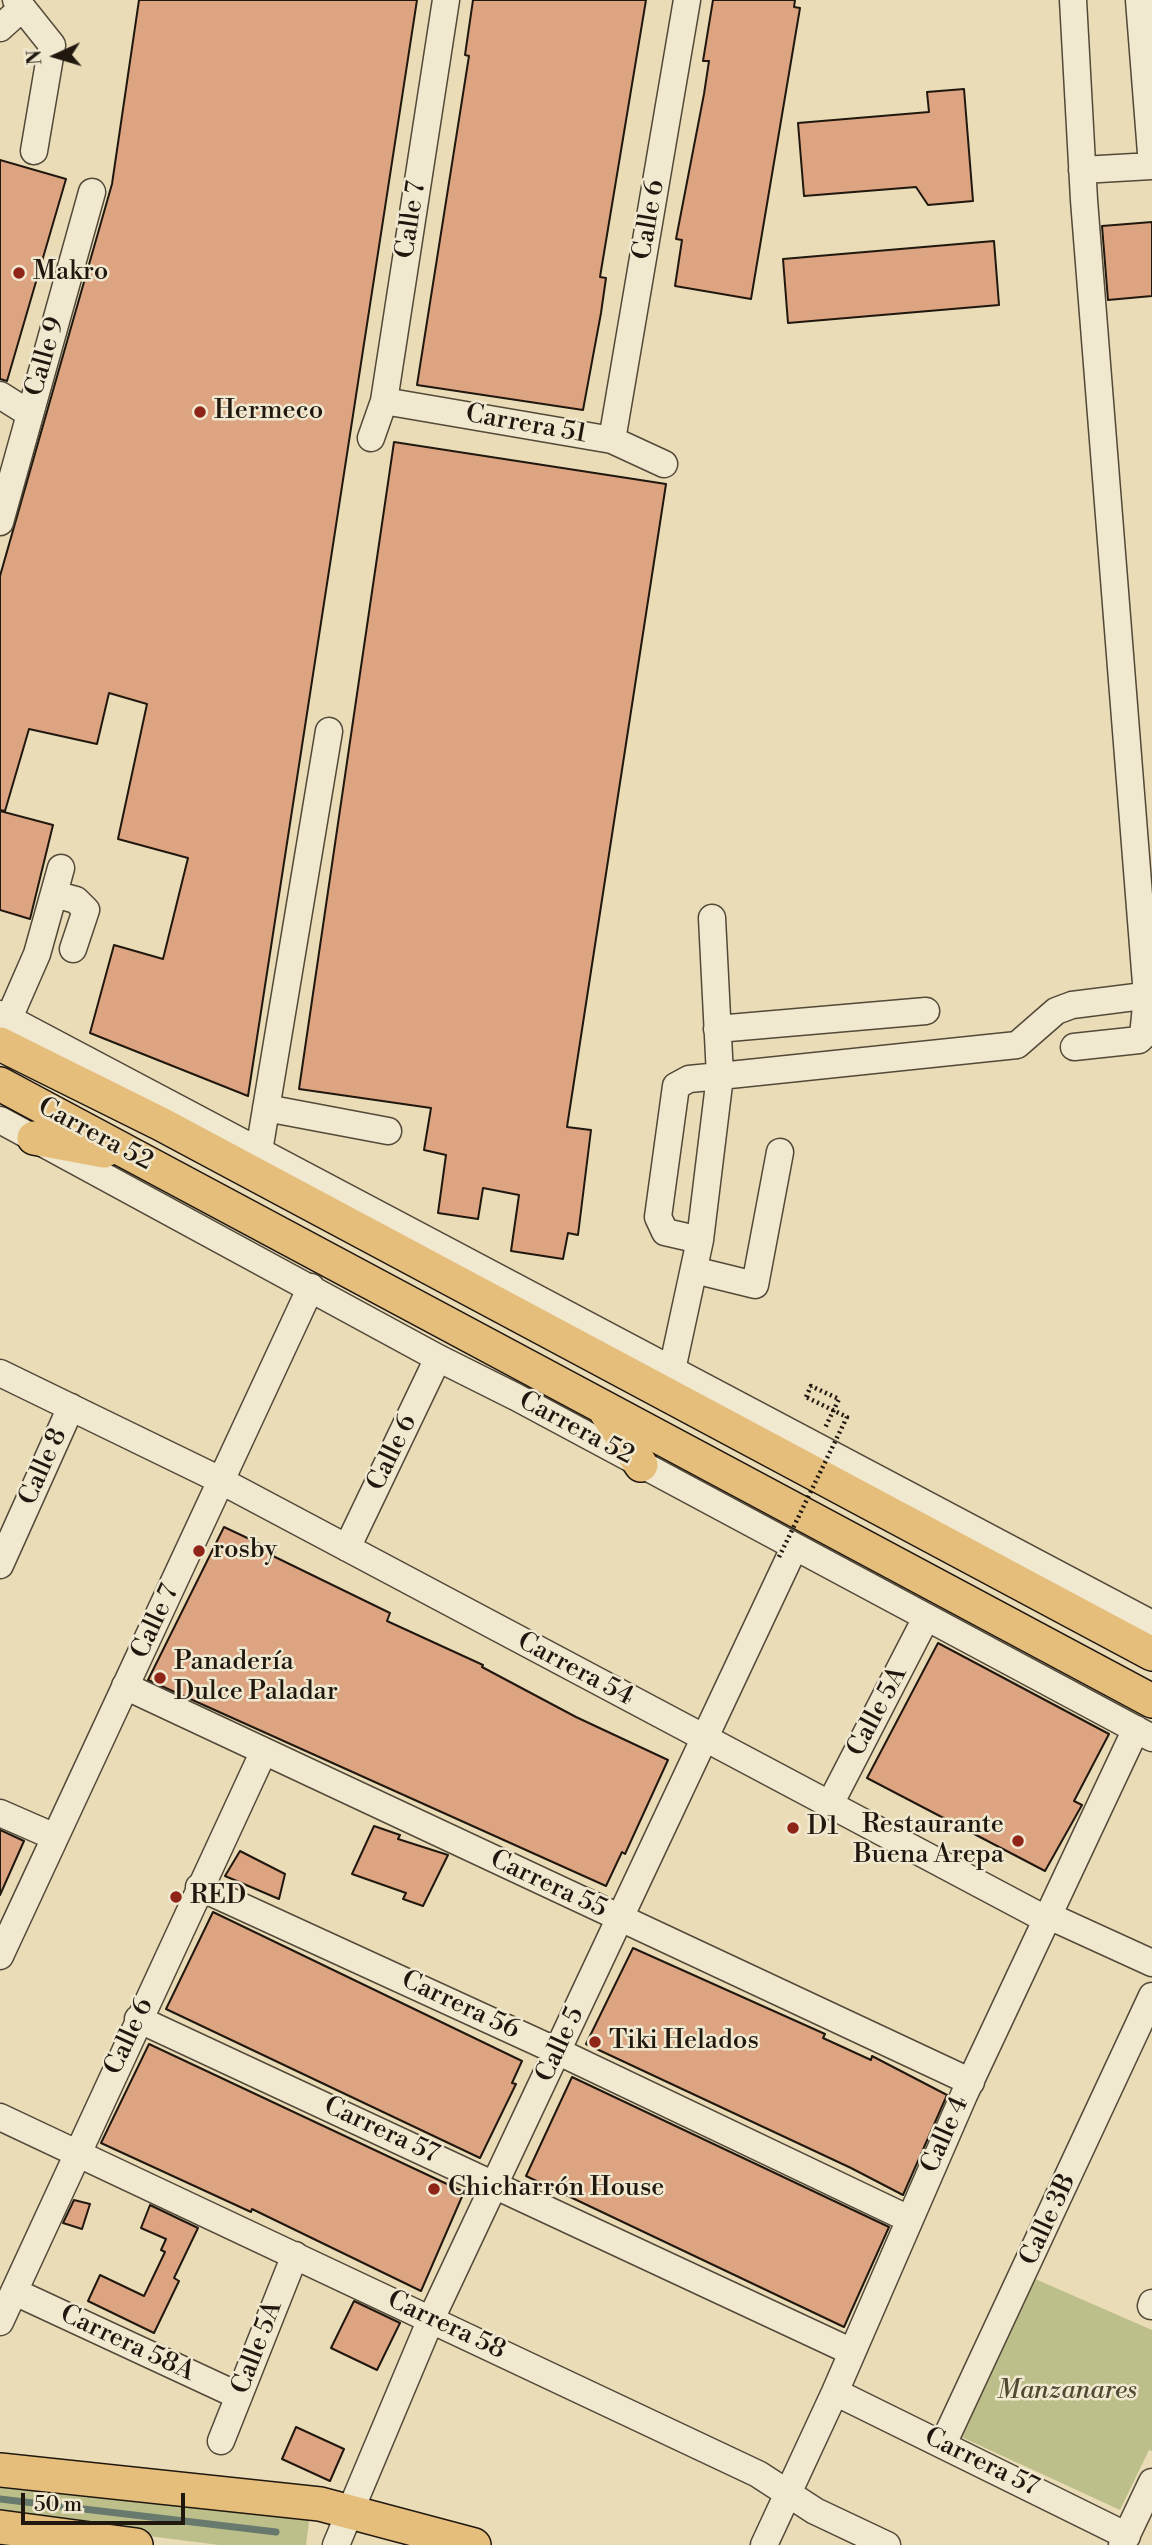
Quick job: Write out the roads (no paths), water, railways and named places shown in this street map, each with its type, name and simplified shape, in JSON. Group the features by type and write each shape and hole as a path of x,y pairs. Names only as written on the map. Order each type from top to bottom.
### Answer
{"main road":[{"name":"Carrera 52","path":"3,1025 162,1124 381,1244 1152,1654"},
{"path":"45,1040 162,1124"},
{"name":"Carrera 52","path":"0,1084 602,1407 1147,1723"},
{"path":"34,1138 135,1157"},
{"path":"381,1244 413,1233"},
{"path":"602,1407 641,1465"},
{"path":"0,2470 320,2504 474,2545"},
{"path":"0,2527 136,2545"}],"street":[{"name":"Calle 7","path":"371,438 384,401 446,0"},
{"name":"Calle 6","path":"612,440 687,0"},
{"path":"1073,0 1082,170 1149,995 1143,1036 1139,1040 1074,1047"},
{"path":"1082,170 1152,166 1139,0"},
{"path":"0,28 19,5 52,45 34,151"},
{"name":"Calle 9","path":"0,522 92,192"},
{"path":"0,395 30,414"},
{"name":"Carrera 51","path":"384,401 612,440 664,464"},
{"path":"259,1151 329,731"},
{"path":"61,868 37,954 3,1025 45,1040 259,1151 1152,1624"},
{"path":"54,894 76,901 86,910 73,949"},
{"path":"672,1370 700,1240 720,1076 712,918"},
{"path":"700,1240 665,1231 658,1217 676,1086 689,1079 1017,1045 1056,1011 1072,1005 1149,995"},
{"path":"718,1029 926,1012"},
{"path":"266,1108 388,1131"},
{"name":"Carrera 52","path":"0,1120 641,1465 787,1553 1147,1723"},
{"path":"694,1270 755,1285 780,1152"},
{"name":"Calle 7","path":"0,1956 312,1287"},
{"name":"Calle 6","path":"347,1548 438,1358"},
{"name":"Carrera 54","path":"0,1373 221,1482 830,1806 1048,1917 1152,1963"},
{"name":"Calle 8","path":"0,1565 71,1407"},
{"name":"Calle 5","path":"336,2545 431,2319 559,2052 787,1553"},
{"name":"Calle 5A","path":"830,1806 926,1618"},
{"name":"Carrera 55","path":"125,1686 263,1753 971,2082"},
{"name":"Calle 4","path":"764,2545 835,2392 850,2351 971,2082 1048,1917 1147,1723"},
{"name":"Calle 6","path":"0,2322 263,1753"},
{"path":"0,1812 55,1837"},
{"name":"Carrera 56","path":"199,1887 559,2052 909,2219"},
{"name":"Calle 3B","path":"943,2444 1152,1996"},
{"name":"Carrera 57","path":"138,2020 850,2351"},
{"name":"Carrera 58","path":"0,2117 758,2474 815,2511 887,2545"},
{"name":"Calle 5A","path":"221,2441 295,2255"},
{"name":"Carrera 58A","path":"15,2292 239,2396"},
{"name":"Carrera 57","path":"835,2392 943,2444 1124,2540"},
{"path":"1124,2540 1152,2482"}],"waterway":[{"path":"0,2499 276,2532"}],"place":[{"name":"Makro","path":"19,273"},
{"name":"Hermeco","path":"200,412"},
{"name":"rosby","path":"199,1551"},
{"name":"Panadería Dulce Paladar","path":"160,1678"},
{"name":"D1","path":"793,1828"},
{"name":"Restaurante Buena Arepa","path":"1018,1841"},
{"name":"RED","path":"176,1897"},
{"name":"Tiki Helados","path":"595,2042"},
{"name":"Chicharrón House","path":"434,2189"}],"park label":[{"name":"Manzanares","path":"1067,2392"}]}
